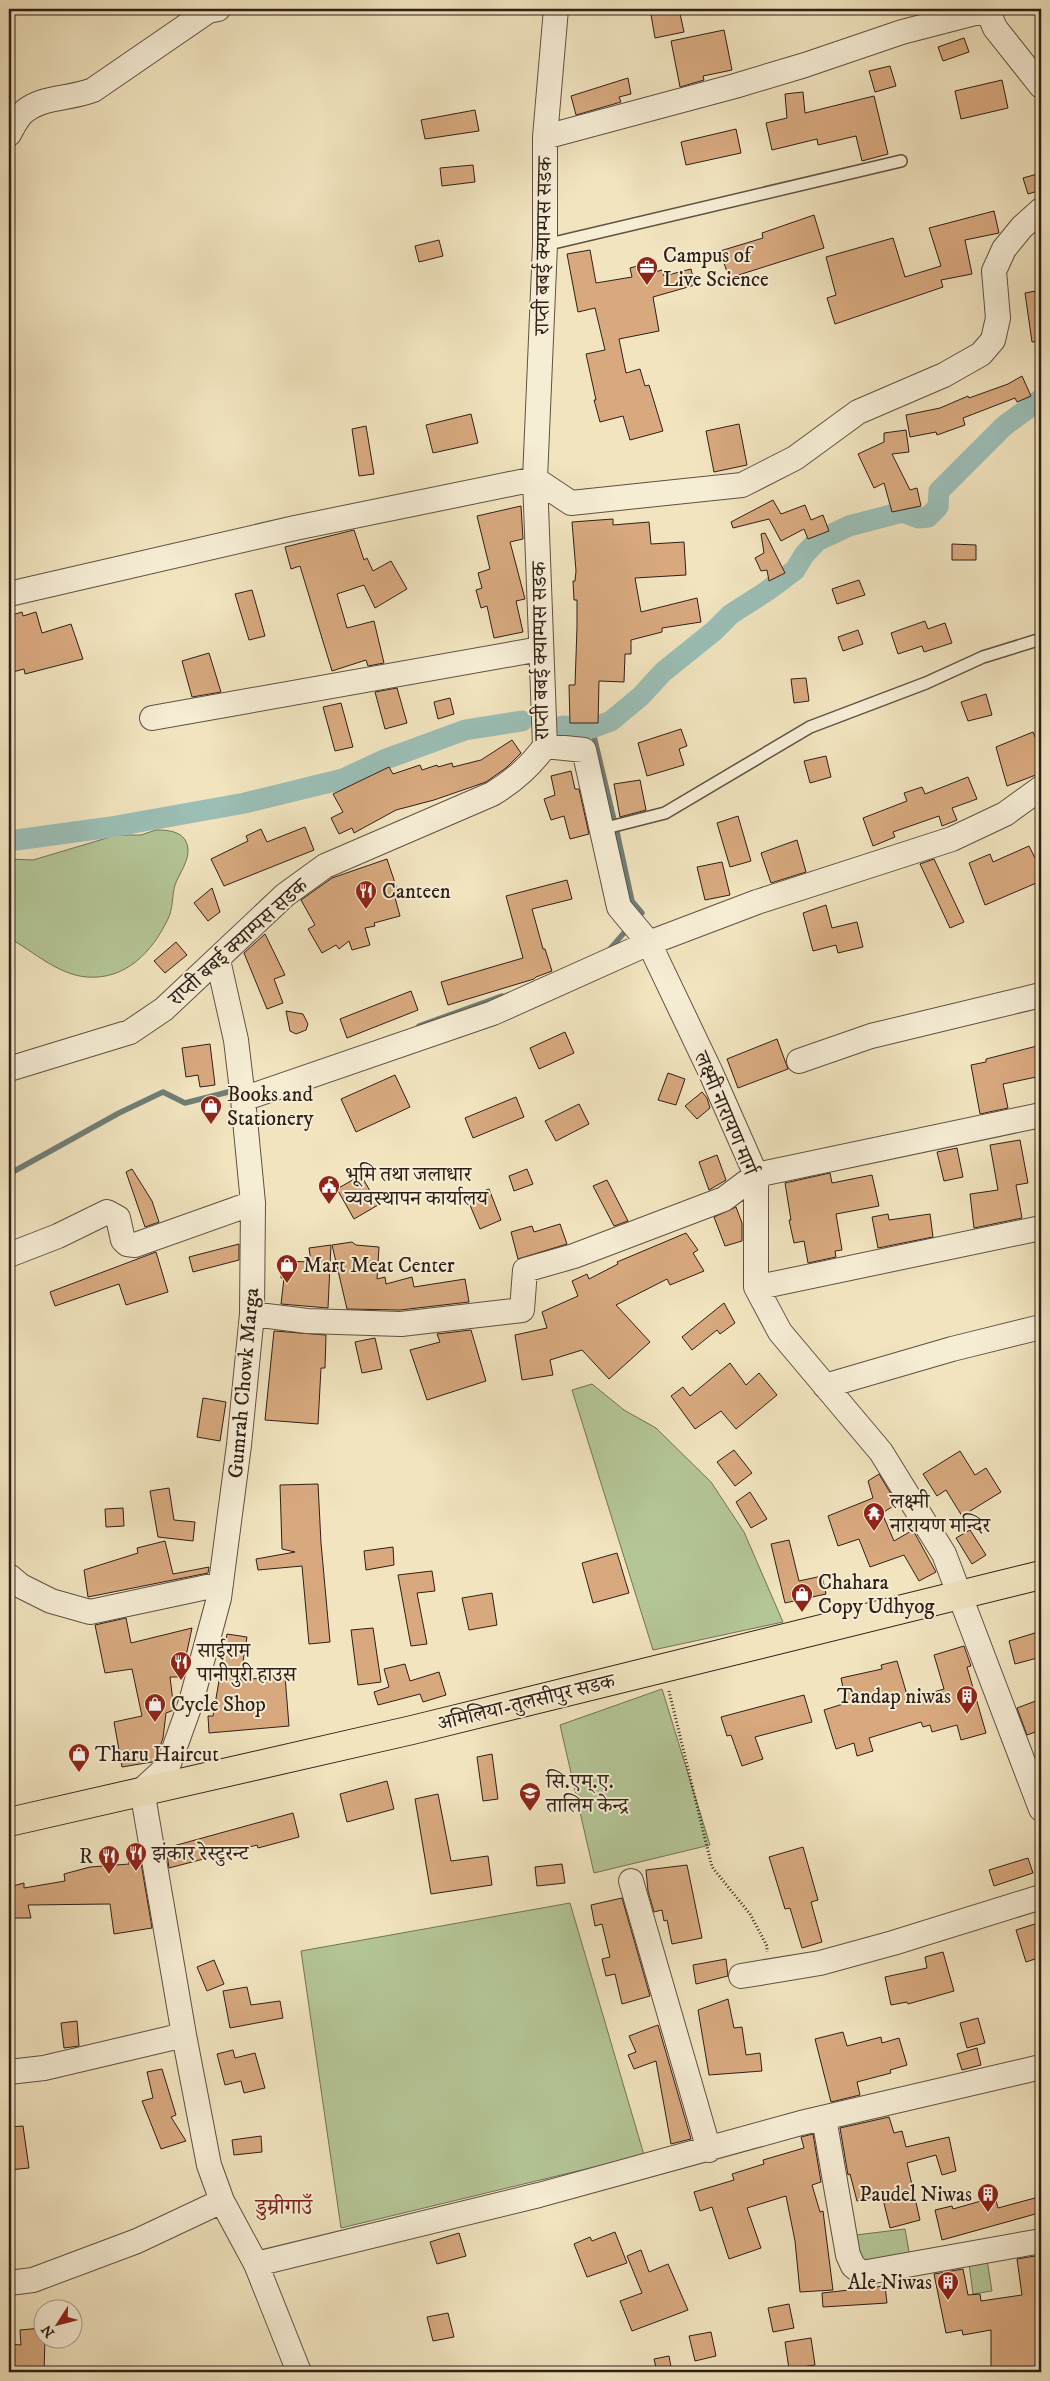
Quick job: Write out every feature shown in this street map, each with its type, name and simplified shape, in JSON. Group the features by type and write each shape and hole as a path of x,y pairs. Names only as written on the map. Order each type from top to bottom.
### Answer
{"main road":[{"name":"अमिलिया-तुलसीपुर सडक","path":"9,1822 142,1790 412,1730 1041,1575"}],"street":[{"path":"9,134 24,111 41,103 58,98 77,96 93,90 208,11 218,9"},
{"name":"राप्ती बबई क्याम्पस सडक","path":"9,1070 130,1032 164,1009 285,895 325,866 492,794 512,782 532,764 545,746 535,479 545,245 545,137 556,9"},
{"path":"545,137 744,84 902,32 987,9 995,28 1041,86"},
{"path":"9,594 295,528 535,479 570,503 742,485 795,458 858,412 944,375 981,354 992,340 998,318 994,271 1004,249 1022,227 1041,210"},
{"path":"152,718 540,649"},
{"name":"लक्ष्मी नारायण मार्ग","path":"545,746 584,750 619,907 649,942 711,1073 756,1175 756,1287 759,1288 780,1332 881,1452 944,1554 962,1596 1041,1809"},
{"path":"243,1099 493,1013 649,942 757,902 952,839 1005,814 1041,788"},
{"name":"Gumrah Chowk Marga","path":"142,1790 168,1766 191,1702 219,1598 240,1445 252,1314 253,1203 236,1040 218,960"},
{"path":"799,1061 871,1036 1041,995"},
{"path":"252,1314 307,1321 401,1324 522,1310 525,1270 574,1256 724,1199 756,1175 1041,1115"},
{"path":"9,1255 58,1236 107,1212 118,1218 123,1240 127,1244 135,1245 253,1203"},
{"path":"759,1288 1041,1228"},
{"path":"825,1386 952,1349 1041,1327"},
{"path":"9,1576 22,1586 51,1601 90,1612 221,1584"},
{"path":"142,1790 184,2036 209,2165 222,2201 256,2264 298,2372"},
{"path":"632,1881 709,2150"},
{"path":"742,1976 820,1963 893,1943 1041,1897"},
{"path":"9,2072 44,2068 184,2036"},
{"path":"256,2264 539,2195 824,2118 1041,2067"},
{"path":"824,2118 848,2255 853,2266 862,2273 1041,2241"},
{"path":"9,2283 33,2280 137,2242 222,2201"}],"lane":[{"path":"545,245 901,161"},
{"path":"602,829 665,813 810,728 926,683 983,657 1041,639"}],"path":[{"path":"663,1668 712,1867 750,1914 767,1946 768,1972"}],"green space":[{"path":"156,830 177,833 181,836 187,843 188,854 175,885 168,919 146,953 136,962 126,969 101,977 76,975 46,962 9,938 9,859 33,860 117,835 141,835"},
{"path":"592,1384 624,1410 656,1428 711,1482 744,1532 783,1622 653,1650 572,1390"},
{"path":"662,1689 710,1845 594,1873 560,1725"},
{"path":"570,1903 644,2155 341,2228 301,1951"},
{"path":"905,2229 910,2257 863,2265 856,2235"},
{"path":"987,2260 992,2291 973,2294 969,2263"}],"building":[{"path":"650,9 679,9 684,32 655,38"},
{"path":"724,30 732,70 703,76 704,80 680,87 671,41"},
{"path":"964,38 969,52 943,61 938,47"},
{"path":"890,66 896,86 875,92 869,71"},
{"path":"628,78 631,94 619,97 621,102 576,115 571,96"},
{"path":"1002,80 1008,108 961,119 955,91"},
{"path":"803,92 805,113 874,96 888,154 862,161 856,136 818,145 817,139 772,150 766,123 787,118 785,94"},
{"path":"475,110 479,131 425,139 421,120"},
{"path":"736,129 741,153 686,165 681,142"},
{"path":"473,165 475,182 442,186 440,168"},
{"path":"1041,173 1041,190 1028,194 1023,178"},
{"path":"994,211 999,233 965,240 972,274 941,280 943,287 835,324 827,298 836,295 826,257 893,238 905,277 941,266 929,228"},
{"path":"814,215 824,248 729,278 720,251 763,238 762,233"},
{"path":"439,240 443,256 419,262 415,246"},
{"path":"590,250 596,283 632,277 630,268 652,262 655,272 662,270 664,276 691,269 695,285 653,297 659,331 619,339 626,373 640,369 645,386 649,385 663,431 630,440 623,416 600,422 586,354 605,350 595,308 578,312 567,254"},
{"path":"1041,290 1041,341 1032,342 1025,293"},
{"path":"1022,376 1031,396 1017,402 1015,398 963,418 965,425 937,435 936,432 910,437 906,415 940,408 968,396 969,398 1008,384"},
{"path":"471,414 478,443 433,453 426,425"},
{"path":"739,424 747,465 714,472 706,431"},
{"path":"366,426 374,474 359,476 352,429"},
{"path":"906,430 909,452 892,454 910,490 917,488 921,506 892,512 884,483 874,488 858,454 884,442 884,433"},
{"path":"773,500 781,514 805,505 811,520 823,515 829,531 808,539 804,529 781,541 769,519 733,528 731,522"},
{"path":"521,506 523,539 510,542 525,599 516,601 523,632 494,638 487,606 481,608 476,590 482,588 478,573 490,569 477,516"},
{"path":"613,519 613,525 649,522 651,544 684,542 686,575 635,578 641,612 697,598 701,622 662,628 662,632 631,640 631,654 625,654 624,682 599,681 598,723 570,723 569,685 575,685 577,627 577,600 574,600 573,581 575,581 576,571 572,522"},
{"path":"354,530 364,560 367,558 373,571 391,561 407,589 375,608 364,585 337,594 347,628 374,621 384,663 368,666 366,660 332,671 300,566 291,569 285,547"},
{"path":"765,533 785,573 769,581 767,570 761,571 755,558 764,553 761,534"},
{"path":"952,544 976,545 976,560 952,560"},
{"path":"859,580 865,595 837,604 832,589"},
{"path":"252,590 265,636 249,640 235,594"},
{"path":"22,612 23,616 36,612 42,633 71,624 83,659 25,674 24,669 9,673 9,616"},
{"path":"925,621 928,629 945,623 952,643 924,652 922,646 898,654 891,633"},
{"path":"858,630 863,644 843,651 838,637"},
{"path":"209,653 221,692 192,697 182,661"},
{"path":"806,678 809,701 794,703 791,679"},
{"path":"397,688 407,723 385,729 375,692"},
{"path":"986,694 992,715 968,721 961,702"},
{"path":"450,698 454,714 438,719 434,702"},
{"path":"341,703 353,747 335,751 323,707"},
{"path":"681,729 687,746 679,749 684,765 647,776 638,743"},
{"path":"1033,732 1041,751 1041,773 1007,786 996,747"},
{"path":"512,740 521,753 506,768 486,782 434,800 396,810 354,833 352,828 339,834 331,818 343,812 333,794 389,767 393,774 420,765 422,770 452,763 453,767 481,760"},
{"path":"826,756 831,777 810,783 804,761"},
{"path":"571,771 575,789 579,789 589,834 570,839 564,816 551,820 544,799 555,795 551,776"},
{"path":"968,777 977,799 952,808 957,820 942,826 939,816 893,832 895,837 873,846 863,818 907,801 904,793 922,787 925,794"},
{"path":"640,780 646,810 620,817 614,784"},
{"path":"738,816 751,861 730,867 717,823"},
{"path":"305,827 314,850 224,886 211,859 248,841 246,836 261,829 267,842"},
{"path":"797,840 806,872 771,883 761,853"},
{"path":"1029,846 1035,858 1041,855 1041,881 985,905 969,863 990,854 993,862"},
{"path":"387,859 397,889 393,890 400,916 374,923 375,926 365,928 370,945 352,950 349,941 339,949 336,945 322,953 308,929 315,925 301,900 332,878"},
{"path":"934,859 964,922 950,928 920,864"},
{"path":"722,862 730,895 705,900 697,867"},
{"path":"567,880 572,899 532,909 543,949 545,949 552,971 534,979 448,1005 441,982 523,958 506,896"},
{"path":"212,888 220,912 208,921 194,903"},
{"path":"826,905 832,928 857,922 863,947 838,953 836,945 813,951 803,913"},
{"path":"265,934 285,975 274,979 283,1003 267,1009 244,953"},
{"path":"176,942 187,955 165,973 154,961"},
{"path":"411,991 418,1010 347,1038 340,1019"},
{"path":"286,1011 303,1014 308,1024 306,1030 296,1034 290,1031"},
{"path":"565,1032 574,1053 539,1069 530,1048"},
{"path":"777,1039 788,1069 738,1088 727,1059"},
{"path":"210,1044 215,1085 200,1087 198,1075 186,1077 182,1048"},
{"path":"1041,1045 1041,1076 1003,1084 1008,1108 980,1114 971,1065 986,1062 986,1059"},
{"path":"668,1073 685,1079 676,1105 658,1100"},
{"path":"395,1075 410,1107 356,1132 341,1099"},
{"path":"702,1092 707,1098 710,1108 697,1119 685,1106"},
{"path":"516,1097 524,1117 473,1138 465,1118"},
{"path":"579,1104 589,1124 556,1141 545,1121"},
{"path":"1020,1140 1028,1183 1016,1185 1022,1218 974,1228 970,1194 998,1190 990,1145"},
{"path":"957,1148 963,1177 944,1181 937,1152"},
{"path":"717,1155 726,1180 709,1190 699,1162"},
{"path":"132,1169 152,1201 159,1222 145,1227 126,1172"},
{"path":"527,1169 533,1184 514,1191 509,1176"},
{"path":"830,1173 832,1183 872,1175 879,1206 836,1214 842,1250 835,1251 836,1257 808,1263 804,1241 794,1243 789,1220 791,1220 785,1183"},
{"path":"361,1175 378,1205 354,1219 337,1189"},
{"path":"607,1180 628,1221 614,1226 593,1186"},
{"path":"489,1189 501,1220 480,1229 467,1198"},
{"path":"736,1207 742,1223 742,1241 725,1246 714,1217"},
{"path":"888,1214 889,1220 930,1214 933,1237 878,1248 872,1217"},
{"path":"560,1224 567,1244 518,1259 511,1232 532,1226 534,1232"},
{"path":"686,1233 698,1250 693,1253 704,1271 670,1285 667,1279 616,1305 650,1342 609,1379 582,1350 550,1360 553,1375 522,1380 515,1335 547,1328 542,1312 578,1296 572,1281 587,1274 589,1279 618,1264 617,1262"},
{"path":"352,1242 356,1245 379,1247 377,1279 385,1277 386,1284 412,1277 414,1287 465,1279 469,1302 400,1310 347,1309 332,1245"},
{"path":"239,1244 239,1260 193,1272 189,1257"},
{"path":"331,1245 328,1308 281,1304 284,1278 281,1278 282,1261 311,1262 309,1248"},
{"path":"156,1252 168,1292 126,1305 119,1284 55,1306 50,1292"},
{"path":"724,1303 735,1323 720,1334 717,1330 692,1350 682,1337"},
{"path":"471,1330 486,1381 427,1400 410,1350 440,1342 437,1334"},
{"path":"274,1331 326,1335 325,1368 321,1368 318,1424 265,1420"},
{"path":"375,1338 382,1369 362,1373 355,1342"},
{"path":"730,1363 746,1385 759,1373 777,1395 736,1429 721,1411 695,1429 671,1396 683,1387 690,1396"},
{"path":"203,1398 226,1402 220,1441 197,1437"},
{"path":"734,1450 752,1473 735,1486 717,1462"},
{"path":"960,1451 975,1475 986,1468 1001,1492 962,1516 946,1490 937,1496 923,1474"},
{"path":"879,1474 897,1504 882,1513 894,1541 913,1530 936,1572 919,1581 904,1555 870,1567 859,1539 838,1546 828,1516 873,1498 868,1481"},
{"path":"318,1484 330,1642 309,1644 302,1566 258,1570 256,1559 295,1552 282,1549 280,1485"},
{"path":"169,1488 174,1520 195,1522 193,1541 158,1537 150,1491"},
{"path":"750,1492 767,1519 751,1528 736,1502"},
{"path":"123,1508 124,1526 106,1527 105,1509"},
{"path":"970,1530 986,1555 972,1564 956,1538"},
{"path":"789,1540 799,1581 822,1576 826,1594 785,1603 771,1544"},
{"path":"165,1541 173,1574 209,1567 208,1573 88,1597 84,1570 138,1553 137,1548"},
{"path":"393,1547 394,1565 366,1570 364,1551"},
{"path":"617,1553 629,1593 593,1603 582,1563"},
{"path":"432,1571 435,1591 417,1593 427,1644 411,1646 398,1575"},
{"path":"492,1593 497,1625 469,1630 462,1598"},
{"path":"126,1618 131,1643 192,1628 186,1656 178,1677 170,1677 174,1710 166,1713 163,1738 156,1758 152,1762 122,1767 114,1722 142,1716 132,1669 105,1673 95,1625"},
{"path":"373,1628 381,1682 358,1685 351,1630"},
{"path":"1038,1632 1041,1657 1015,1664 1009,1641"},
{"path":"227,1634 247,1637 240,1680 285,1676 289,1726 209,1733 208,1716 213,1716"},
{"path":"964,1646 971,1666 967,1667 986,1733 961,1740 957,1725 932,1732 930,1725 923,1727 921,1722 869,1738 873,1751 857,1756 854,1743 836,1749 824,1710 846,1703 841,1678 882,1669 881,1665 897,1661 908,1698 912,1698 944,1689 934,1655"},
{"path":"405,1664 410,1681 439,1672 446,1695 423,1702 420,1694 378,1705 374,1692 389,1687 384,1669"},
{"path":"804,1695 812,1722 755,1737 763,1759 742,1766 731,1735 727,1736 721,1717"},
{"path":"1041,1699 1041,1730 1027,1735 1017,1708"},
{"path":"492,1754 498,1799 483,1801 477,1757"},
{"path":"387,1781 394,1809 347,1822 340,1794"},
{"path":"438,1794 451,1861 488,1856 492,1885 431,1894 415,1799"},
{"path":"293,1813 299,1837 258,1848 257,1845 169,1868 166,1848"},
{"path":"803,1847 818,1900 811,1902 822,1942 802,1948 790,1908 785,1909 769,1857"},
{"path":"140,1857 152,1928 114,1934 110,1904 28,1905 31,1918 9,1918 9,1887 24,1883 24,1888 65,1881 64,1874 90,1867 129,1864 128,1858"},
{"path":"1028,1858 1033,1873 994,1886 989,1870"},
{"path":"562,1864 565,1883 537,1886 535,1867"},
{"path":"687,1865 702,1938 672,1944 667,1920 664,1921 662,1910 654,1912 648,1891 646,1870"},
{"path":"622,1898 650,1996 622,2004 615,1974 606,1976 602,1959 610,1957 602,1924 595,1926 591,1905"},
{"path":"1041,1922 1041,1957 1026,1962 1016,1930"},
{"path":"943,1952 954,1991 908,2004 907,2002 891,2005 885,1977 927,1968 925,1957"},
{"path":"726,1959 728,1976 696,1984 693,1965"},
{"path":"214,1960 224,1984 207,1991 197,1967"},
{"path":"247,1987 251,2005 280,2001 283,2018 230,2028 223,1991"},
{"path":"728,1999 734,2028 742,2027 746,2055 760,2053 762,2071 709,2075 698,2010"},
{"path":"978,2018 985,2043 967,2048 960,2023"},
{"path":"77,2021 79,2046 64,2048 61,2023"},
{"path":"658,2025 691,2139 671,2144 656,2061 634,2069 628,2055 636,2052 629,2036"},
{"path":"843,2032 847,2046 881,2037 882,2043 899,2038 907,2065 890,2070 891,2073 857,2082 860,2095 831,2102 815,2039"},
{"path":"977,2048 981,2065 962,2070 957,2054"},
{"path":"233,2050 235,2058 255,2053 265,2088 244,2093 241,2081 225,2085 217,2054"},
{"path":"162,2069 176,2115 171,2117 186,2141 161,2149 142,2101 153,2098 147,2072"},
{"path":"889,2117 894,2133 902,2131 906,2147 949,2137 956,2171 942,2175 936,2155 907,2163 920,2220 890,2228 882,2195 857,2201 850,2174 848,2175 840,2128"},
{"path":"23,2126 29,2168 9,2170 9,2127"},
{"path":"813,2134 821,2182 812,2185 820,2212 823,2211 833,2290 800,2292 795,2241 786,2196 747,2208 761,2248 729,2259 712,2207 700,2211 694,2192 734,2180 732,2174 764,2164 763,2160 804,2148 801,2137"},
{"path":"261,2136 262,2152 234,2155 232,2140"},
{"path":"995,2197 998,2208 1035,2198 1039,2213 942,2240 935,2210 952,2206 953,2209"},
{"path":"615,2232 627,2263 587,2277 574,2244 590,2237 592,2241"},
{"path":"459,2233 466,2256 437,2264 430,2242"},
{"path":"641,2250 649,2272 668,2264 688,2310 632,2331 620,2301 642,2293 627,2256"},
{"path":"1041,2255 1041,2372 991,2372 991,2330 963,2335 962,2330 946,2333 934,2274 963,2269 968,2295 980,2294 981,2301 1022,2295 1017,2259"},
{"path":"885,2286 887,2303 823,2307 822,2293"},
{"path":"789,2304 794,2328 773,2332 768,2308"},
{"path":"448,2313 454,2337 433,2341 427,2317"},
{"path":"32,2329 32,2348 45,2348 44,2372 9,2372 9,2344 21,2345 20,2330"},
{"path":"711,2332 716,2356 695,2361 689,2336"},
{"path":"811,2338 815,2365 789,2369 785,2342"},
{"path":"669,2356 672,2372 657,2372 654,2359"}],"waterway":[{"path":"562,726 592,728 611,721 641,696 663,672 714,631 731,614 795,570 804,555 817,541 849,526 902,512 919,518 928,517 938,507 939,491 1004,426 1041,399"},
{"path":"9,841 111,827 245,803 343,779 386,759 465,730 522,721"},
{"path":"592,728 614,820"},
{"path":"617,832 632,901 642,913"},
{"path":"609,950 623,934"},
{"path":"419,1026 502,996"},
{"path":"9,1174 119,1113 163,1092 185,1103 232,1091"}],"place":[{"name":"Campus of Live Science","path":"647,286"},
{"name":"Canteen","path":"366,910"},
{"name":"Books and Stationery","path":"211,1125"},
{"name":"भूमि तथा जलाधार व्यवस्थापन कार्यालय","path":"329,1205"},
{"name":"Mart Meat Center","path":"287,1284"},
{"name":"लक्ष्मी नारायण मन्दिर","path":"874,1532"},
{"name":"Chahara Copy Udhyog","path":"802,1613"},
{"name":"साईराम पानीपुरी हाउस","path":"181,1681"},
{"name":"Tandap niwas","path":"967,1715"},
{"name":"Cycle Shop","path":"155,1723"},
{"name":"Tharu Haircut","path":"79,1773"},
{"name":"सि.एम्.ए. तालिम केन्द्र","path":"530,1812"},
{"name":"झंकार रेस्टुरन्ट","path":"136,1872"},
{"name":"R","path":"109,1875"},
{"name":"Paudel Niwas","path":"988,2213"},
{"name":"Ale Niwas","path":"948,2301"}],"district":[{"name":"डुम्रीगाउँ","path":"284,2206"}]}
